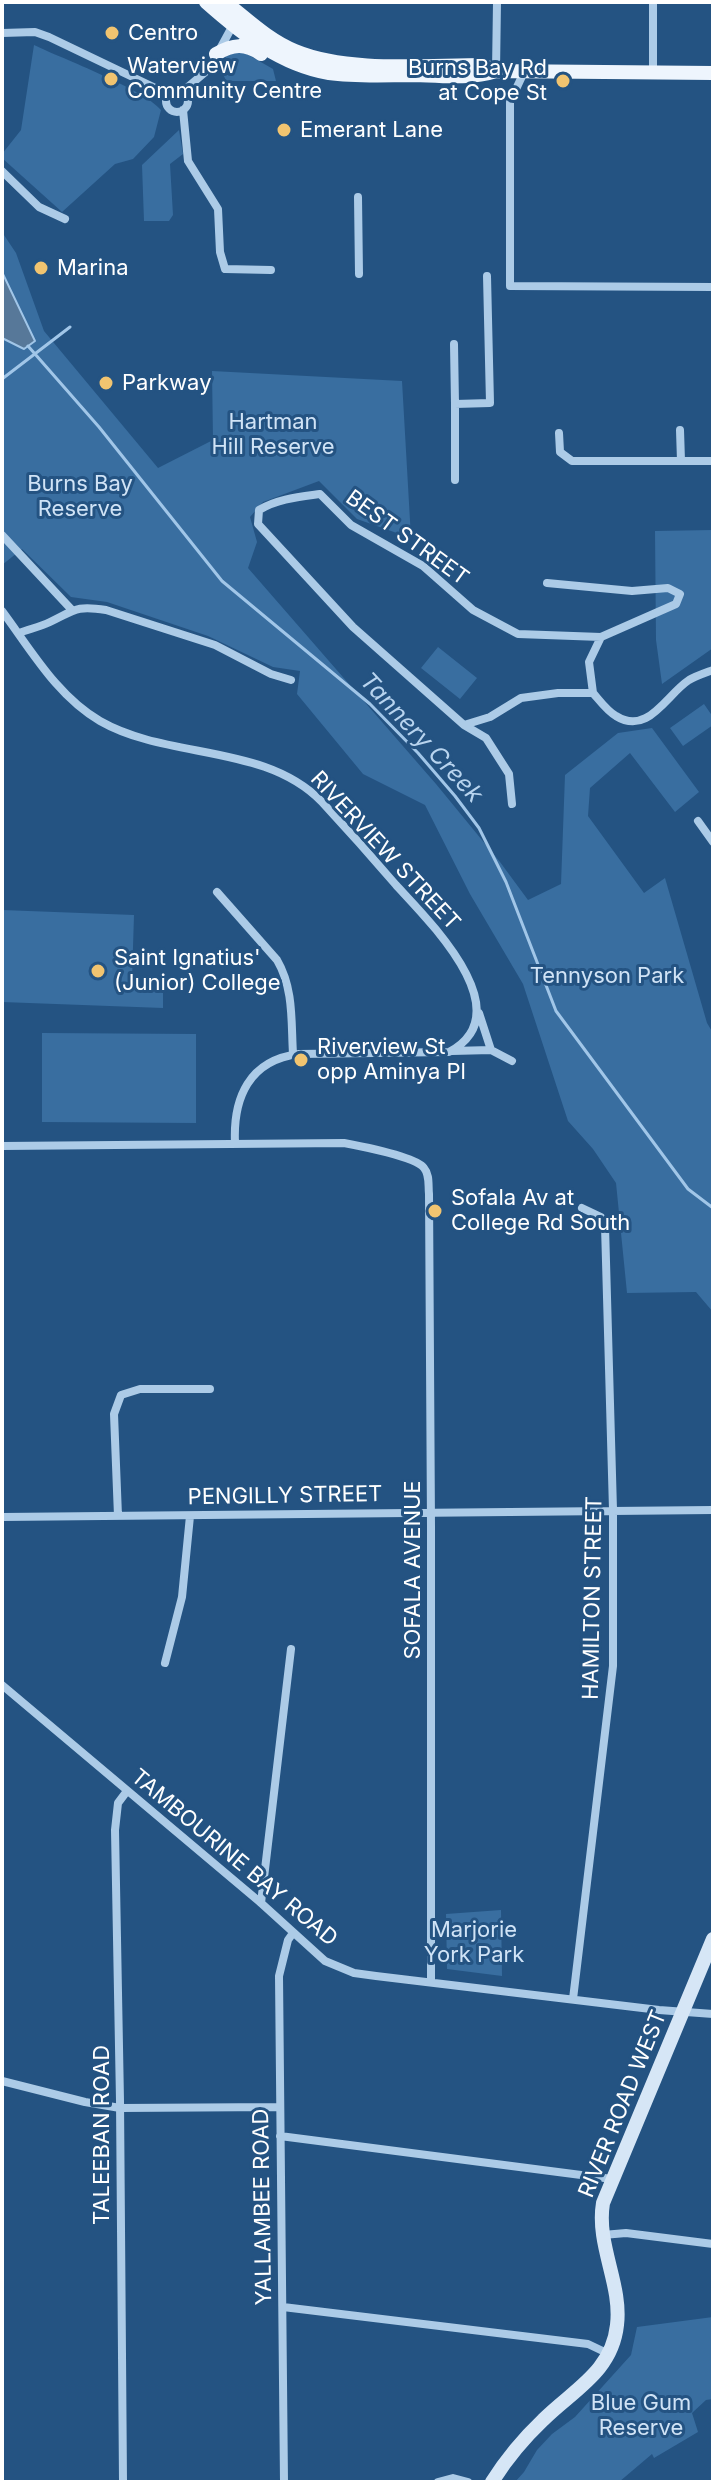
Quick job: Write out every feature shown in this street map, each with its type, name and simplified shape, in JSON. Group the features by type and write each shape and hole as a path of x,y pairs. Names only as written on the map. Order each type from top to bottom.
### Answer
{"main road":[{"path":"206,2 240,13 271,52 295,65"},
{"path":"225,2 284,46 330,62 483,65 496,71"},
{"path":"216,54 231,47 247,45 272,61 351,74 483,75 496,71 713,73"},
{"name":"RIVER ROAD WEST","path":"492,2482 509,2454 545,2418 588,2383 609,2354 616,2335 618,2310 603,2235 602,2213 612,2179 713,1939"}],"street":[{"path":"496,71 497,2"},
{"path":"653,2 653,73"},
{"path":"183,91 207,71 240,13"},
{"path":"2,33 35,32 49,37 168,94"},
{"path":"524,72 510,102 510,286 713,287"},
{"path":"183,91 175,90 168,94 166,101 169,109 175,112 183,110"},
{"path":"183,91 188,100 183,110 188,161 218,209 220,252 225,269 271,270"},
{"path":"2,171 39,207 65,219"},
{"path":"358,197 359,274"},
{"path":"455,404 490,403 487,276"},
{"path":"454,344 455,480"},
{"path":"680,430 681,461"},
{"path":"559,433 560,452 572,461 713,461"},
{"name":"BEST STREET","path":"464,725 329,602 258,524 259,510 285,499 320,494 351,525 423,566 473,610 518,634 601,637 676,604 680,594 668,588 632,591 547,583"},
{"path":"2,535 71,609"},
{"path":"19,633 50,622 71,609 88,607 106,610 215,645 271,674 291,680"},
{"name":"RIVERVIEW STREET","path":"2,611 75,704 113,728 141,738 269,768 304,785 353,835 455,953 470,984 491,1050"},
{"path":"601,637 589,662 593,693 614,715 631,722 650,717 689,680 713,670"},
{"path":"464,725 490,717 521,698 558,693 593,693"},
{"path":"464,725 486,738 509,774 512,804"},
{"path":"698,821 713,842"},
{"path":"217,892 284,972 289,987 293,1054"},
{"path":"449,1052 471,1033 477,1016 476,1005"},
{"path":"2,1146 235,1143 236,1110 244,1088 264,1066 293,1054 491,1050 512,1061"},
{"name":"SOFALA AVENUE","path":"235,1143 344,1143 418,1163 425,1169 428,1179 431,1982"},
{"name":"HAMILTON STREET","path":"573,1999 613,1666 613,1510 605,1226 601,1217 582,1208"},
{"path":"118,1516 114,1414 121,1395 140,1389 210,1389"},
{"name":"PENGILLY STREET","path":"2,1517 713,1510"},
{"path":"165,1663 182,1597 190,1516"},
{"path":"261,1903 291,1649"},
{"name":"TAMBOURINE BAY ROAD","path":"2,1685 261,1903 325,1961 339,1968 354,1973 713,2014"},
{"name":"TALEEBAN ROAD","path":"123,2482 115,1830 118,1803 127,1791"},
{"name":"YALLAMBEE ROAD","path":"284,2482 279,1976 288,1940 293,1933"},
{"path":"2,2081 120,2108 279,2107"},
{"path":"280,2136 612,2179"},
{"path":"603,2235 626,2233 713,2244"},
{"path":"283,2307 588,2344 609,2354"},
{"path":"438,2482 453,2478 468,2482"}],"green space":[{"path":"34,45 121,84 161,110 154,137 133,159 115,164 62,212 2,158 21,130"},
{"path":"240,50 273,69 276,81 226,81 220,66 228,54"},
{"path":"179,130 183,154 170,164 173,215 169,221 144,221 142,165"},
{"path":"2,232 16,253 44,331 158,468 213,440 212,371 402,381 411,538 357,519 319,481 263,502 250,517 257,542 248,568 436,784 528,900 561,884 565,775 618,733 652,728 699,792 675,812 630,753 590,788 588,816 644,893 665,878 707,1023 713,1033 713,1312 696,1292 627,1293 616,1183 593,1149 568,1121 523,984 470,894 425,805 363,774 297,694 300,671 273,667 208,636 107,602 71,597 22,549 2,565 2,338 24,349 35,341 2,272"},
{"path":"713,530 713,648 662,684 656,640 655,531"},
{"path":"438,647 477,678 460,699 421,668"},
{"path":"704,704 713,717 713,725 683,746 670,728"},
{"path":"2,910 134,915 132,979 163,980 163,1008 2,1002"},
{"path":"42,1033 196,1034 196,1123 42,1122"},
{"name":"Marjorie York Park","path":"501,1910 502,1976 447,1969 446,1914"},
{"name":"Blue Gum Reserve","path":"713,2317 713,2399 706,2400 692,2413 698,2432 654,2458 652,2454 619,2482 515,2482 537,2450 575,2417 631,2355 637,2327"}],"shaded area":[{"path":"2,272 35,341 24,349 2,338"}],"waterway":[{"name":"Tannery Creek","path":"2,379 70,327"},
{"name":"Tannery Creek","path":"28,346 99,427 222,581 370,704 455,796 479,828 506,882 556,1011 688,1189 713,1208"}],"place":[{"name":"Centro","path":"112,33"},
{"name":"Waterview Community Centre","path":"111,79"},
{"name":"Burns Bay Rd at Cope St","path":"563,81"},
{"name":"Emerant Lane","path":"284,130"},
{"name":"Marina","path":"41,268"},
{"name":"Parkway","path":"106,383"},
{"name":"Saint Ignatius' (Junior) College","path":"98,971"},
{"name":"Riverview St opp Aminya Pl","path":"301,1060"},
{"name":"Sofala Av at College Rd South","path":"435,1211"}],"park label":[{"name":"Hartman Hill Reserve","path":"273,434"},
{"name":"Burns Bay Reserve","path":"80,496"},
{"name":"Tennyson Park","path":"607,976"}]}
